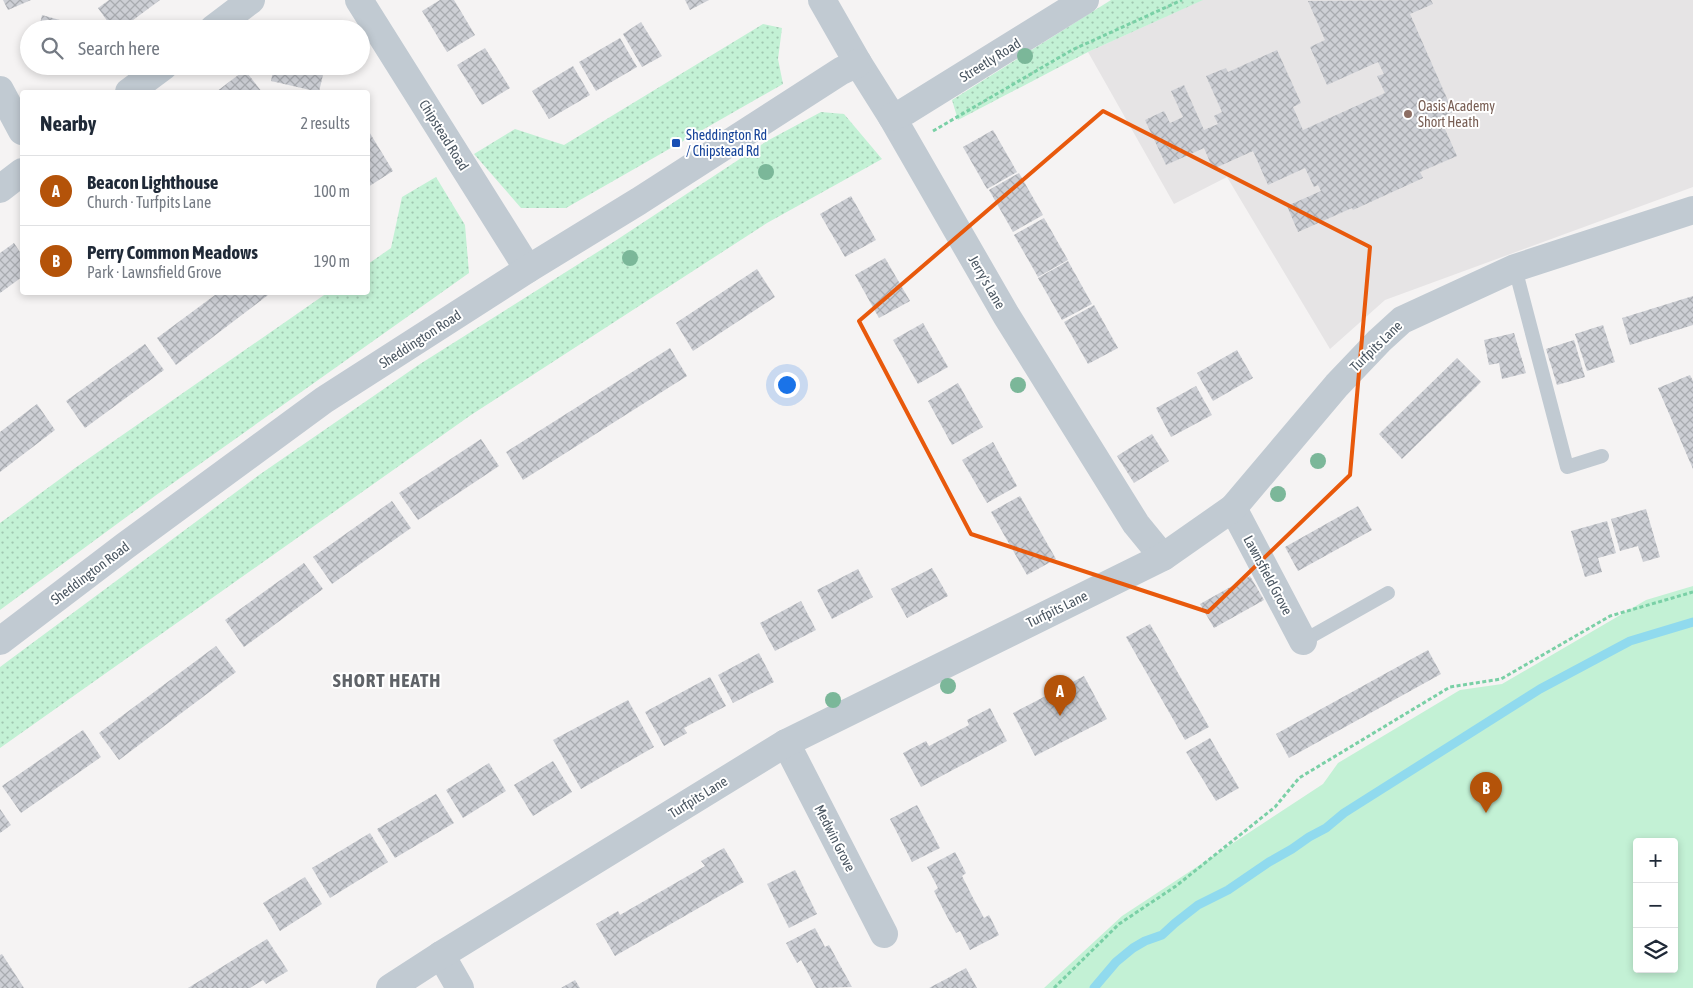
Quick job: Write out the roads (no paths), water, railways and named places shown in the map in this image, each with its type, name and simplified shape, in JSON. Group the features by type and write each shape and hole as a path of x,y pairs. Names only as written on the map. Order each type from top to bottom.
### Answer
{"street":[{"path":"225,20 251,0"},
{"name":"Chipstead Road","path":"359,0 528,269"},
{"name":"Jerry's Lane","path":"822,0 1006,314 1136,524 1163,556"},
{"name":"Streetly Road","path":"892,117 906,111 1085,0"},
{"name":"Sheddington Road","path":"0,641 125,546 324,400 841,71 858,64"},
{"path":"132,90 152,75"},
{"path":"0,90 20,127"},
{"path":"0,189 20,174"},
{"name":"Turfpits Lane","path":"390,988 786,743 1163,556 1233,508 1337,384 1402,320 1515,268 1693,210"},
{"name":"Lawnsfield Grove","path":"1233,508 1303,642"},
{"name":"Medwin Grove","path":"786,743 884,934"},
{"path":"441,955 460,988"}],"lane":[{"path":"1515,268 1567,467 1602,456"},
{"path":"1303,642 1388,593"}],"waterway":[{"path":"1094,988 1116,962 1133,948 1162,935 1198,905 1228,890 1269,862 1326,828 1344,813 1540,689 1630,641 1693,622"}],"place":[{"name":"Oasis Academy Short Heath","path":"1408,114"},
{"name":"Sheddington Rd / Chipstead Rd","path":"676,143"},
{"name":"Beacon Lighthouse","path":"1060,716"},
{"name":"Perry Common Meadows","path":"1486,813"}],"district":[{"name":"SHORT HEATH","path":"387,680"}]}
